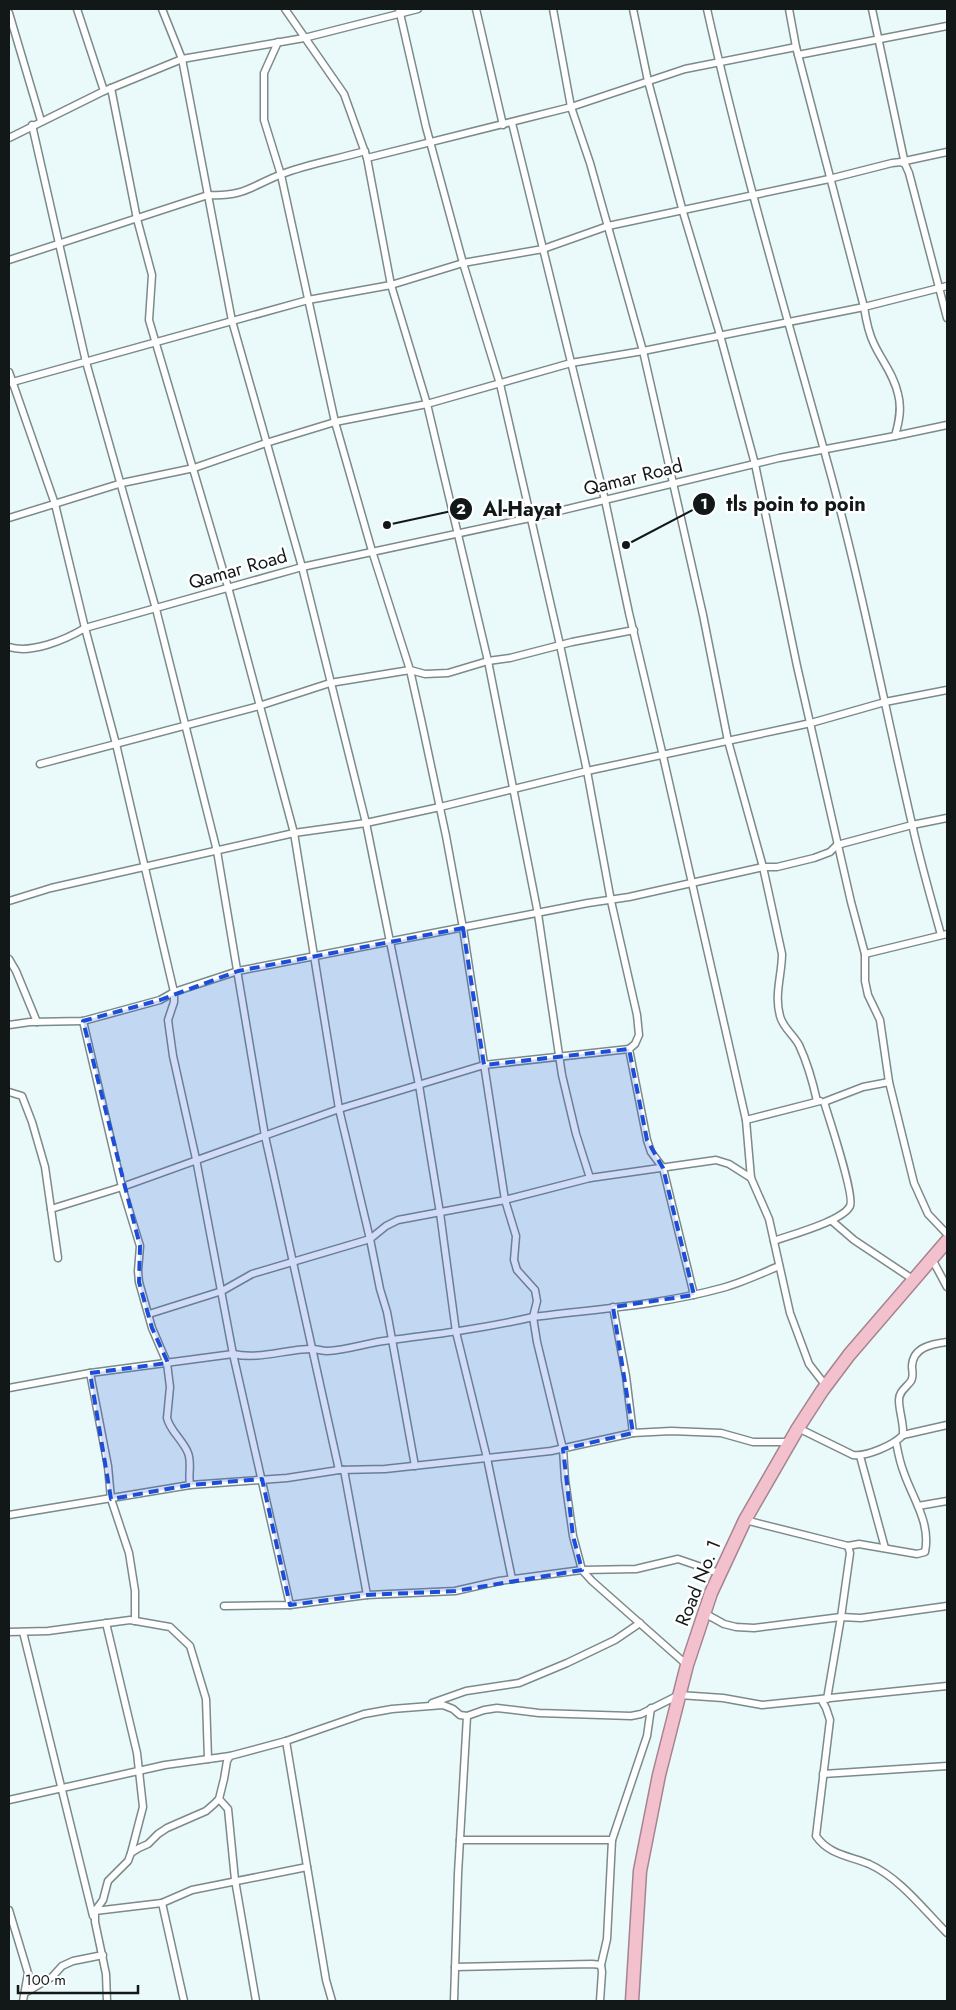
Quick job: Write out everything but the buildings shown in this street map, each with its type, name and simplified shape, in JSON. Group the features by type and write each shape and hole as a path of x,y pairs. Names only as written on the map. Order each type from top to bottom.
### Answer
{"highway":[{"name":"Road No. 1","path":"632,2001 640,1871 659,1775 687,1665 704,1613 720,1573 745,1520 798,1428 826,1386 849,1355 947,1241"}],"street":[{"path":"77,9 104,91"},
{"path":"162,9 182,59 232,321 302,567 366,822 419,1085 440,1213 456,1332 487,1458 512,1580"},
{"path":"285,9 344,94 367,158 391,285 427,404 488,661 538,914 559,1057 576,1134 590,1178"},
{"path":"9,138 104,91 182,59 304,38 400,11 418,9"},
{"path":"476,9 503,125"},
{"path":"553,9 571,107 590,163 643,351 674,483 728,741 763,867 782,954 777,1000 780,1017 785,1028 799,1046 821,1101 851,1195 851,1205 832,1221 774,1241"},
{"path":"633,9 648,81 683,212 720,335 754,464 837,845 865,954 865,981 868,995 880,1020 889,1082 914,1183 928,1214 947,1234"},
{"path":"708,9 719,62 824,450 885,702 912,825 944,934 865,954"},
{"path":"790,9 796,47 829,179 864,306 867,326 874,344 893,378 899,395 900,416 895,436"},
{"path":"872,9 905,163 944,287 947,318"},
{"path":"51,1209 122,1187 339,1109 484,1065 629,1049 635,1044 639,1035 637,1015 611,901 587,771 500,384 463,263 431,144 400,11"},
{"path":"9,13 41,121"},
{"path":"798,55 947,26"},
{"path":"278,42 264,73 264,120 281,174 335,422 372,551 410,670 440,807 493,1110 505,1200 516,1236 514,1260 517,1270 531,1284 536,1294 537,1301 533,1317 563,1449 565,1480 573,1536 582,1570 687,1665"},
{"path":"367,158 431,144 571,107 648,81 719,62 796,47"},
{"path":"111,88 137,219 152,275 149,320 228,587 294,833 339,1109 380,1289 387,1312 390,1340 414,1466"},
{"path":"512,123 605,500 746,1120 751,1178 769,1219 785,1296 804,1354 809,1364 826,1386"},
{"path":"32,125 86,362 122,483 156,609 217,850 265,1136 342,1470 367,1595"},
{"path":"9,260 208,195 224,196 242,193 281,174 365,151"},
{"path":"10,383 308,300 391,285 463,263 543,249 608,226 683,212 947,152"},
{"path":"9,518 122,483 194,468 266,442 335,422 427,404 571,363 643,351 864,306 944,287"},
{"path":"9,372 10,383 55,504 116,744 174,992 168,1020 169,1032 196,1159 233,1354 290,1604"},
{"name":"Qamar Road","path":"9,647 28,649 62,640 85,628 302,567 530,518 754,464 947,424"},
{"path":"40,764 260,706 330,684 410,670 425,674 439,674 488,661 510,658 560,645 634,630"},
{"path":"9,901 51,888 217,850 294,833 366,822 440,807 587,771 811,723 885,702 947,690"},
{"path":"9,1025 83,1021 160,1000 174,992 238,971 588,903 611,901 763,867 778,867 814,858 830,852 837,845 912,825 947,818"},
{"path":"9,960 16,971 37,1022"},
{"path":"83,1021 122,1187 140,1246 139,1282 156,1339 168,1363 170,1387 168,1425 182,1440 190,1457 190,1484"},
{"path":"629,1049 647,1140 651,1152 663,1168 694,1295"},
{"path":"746,1120 821,1101 862,1087 889,1082"},
{"path":"9,1092 22,1096 32,1122 45,1167 58,1258"},
{"path":"149,1314 222,1291 252,1274 370,1239 386,1226 398,1220 505,1200 590,1178 705,1160 716,1160 729,1164 751,1178"},
{"path":"832,1221 854,1240 914,1280"},
{"path":"932,1259 947,1287"},
{"path":"9,1388 90,1374 233,1354 250,1357 314,1349 324,1351 341,1349 390,1340 456,1332 533,1317 694,1295 723,1288 779,1266"},
{"path":"613,1307 634,1433"},
{"path":"903,1435 904,1426 898,1399 900,1393 913,1376 912,1363 916,1354 923,1348 947,1342"},
{"path":"90,1374 108,1466 111,1499 129,1553 135,1591 135,1621"},
{"path":"798,1428 853,1455 860,1456 896,1442 903,1435 947,1426"},
{"path":"9,1514 111,1499 190,1484 262,1478 287,1478 342,1470 385,1469 563,1449 634,1433 671,1431 720,1433 752,1442 790,1442"},
{"path":"745,1520 848,1546 859,1544 917,1554 925,1552 926,1536 923,1518 905,1475 896,1442"},
{"path":"860,1456 885,1548"},
{"path":"918,1506 947,1501"},
{"path":"848,1546 850,1553 841,1617 824,1699 830,1720 816,1836 832,1851 869,1864 883,1872 897,1883 947,1933"},
{"path":"224,1606 290,1604 367,1595 455,1591 512,1580 582,1570 636,1568 678,1559 720,1573"},
{"path":"704,1613 724,1624 754,1628 841,1617 861,1618 947,1606"},
{"path":"9,1632 48,1631 135,1621 170,1627 190,1646 206,1699 208,1759"},
{"path":"95,1922 96,1911 103,1900 108,1881 128,1861 143,1807 135,1743 106,1623"},
{"path":"419,1708 466,1691 519,1683 568,1664 615,1640 640,1623"},
{"path":"23,1632 103,1956 106,1974 106,2001"},
{"path":"9,1800 166,1765 230,1756 286,1741 372,1712 442,1705 453,1709 460,1715 467,1716 497,1708 539,1713 631,1716 642,1714 679,1694 723,1698 762,1705 947,1686"},
{"path":"600,2001 601,1965 607,1939 612,1840 647,1736 651,1708"},
{"path":"454,2001 454,1967 467,1716"},
{"path":"286,1741 326,1980 332,2001"},
{"path":"131,1853 148,1844 167,1828 206,1811 219,1799 227,1761 230,1756"},
{"path":"824,1774 947,1766"},
{"path":"219,1799 228,1809 235,1880 256,2001"},
{"path":"460,1840 612,1840"},
{"path":"96,1911 162,1903 192,1890 307,1867"},
{"path":"162,1903 184,2001"},
{"path":"9,1910 28,1973 23,2001"},
{"path":"25,1994 52,1977 62,1966 74,1961 103,1956"},
{"path":"454,1967 601,1965"}],"highlighted area":[{"path":"463,928 484,1065 629,1049 647,1140 663,1168 694,1295 613,1307 633,1433 563,1449 573,1536 582,1570 455,1591 367,1595 290,1605 262,1479 190,1485 111,1499 90,1373 168,1363 152,1328 139,1282 140,1246 83,1021 160,1000 238,971"}],"place":[{"name":"Al-Hayat","path":"387,525"},
{"name":"tls poin to poin","path":"626,545"}]}
